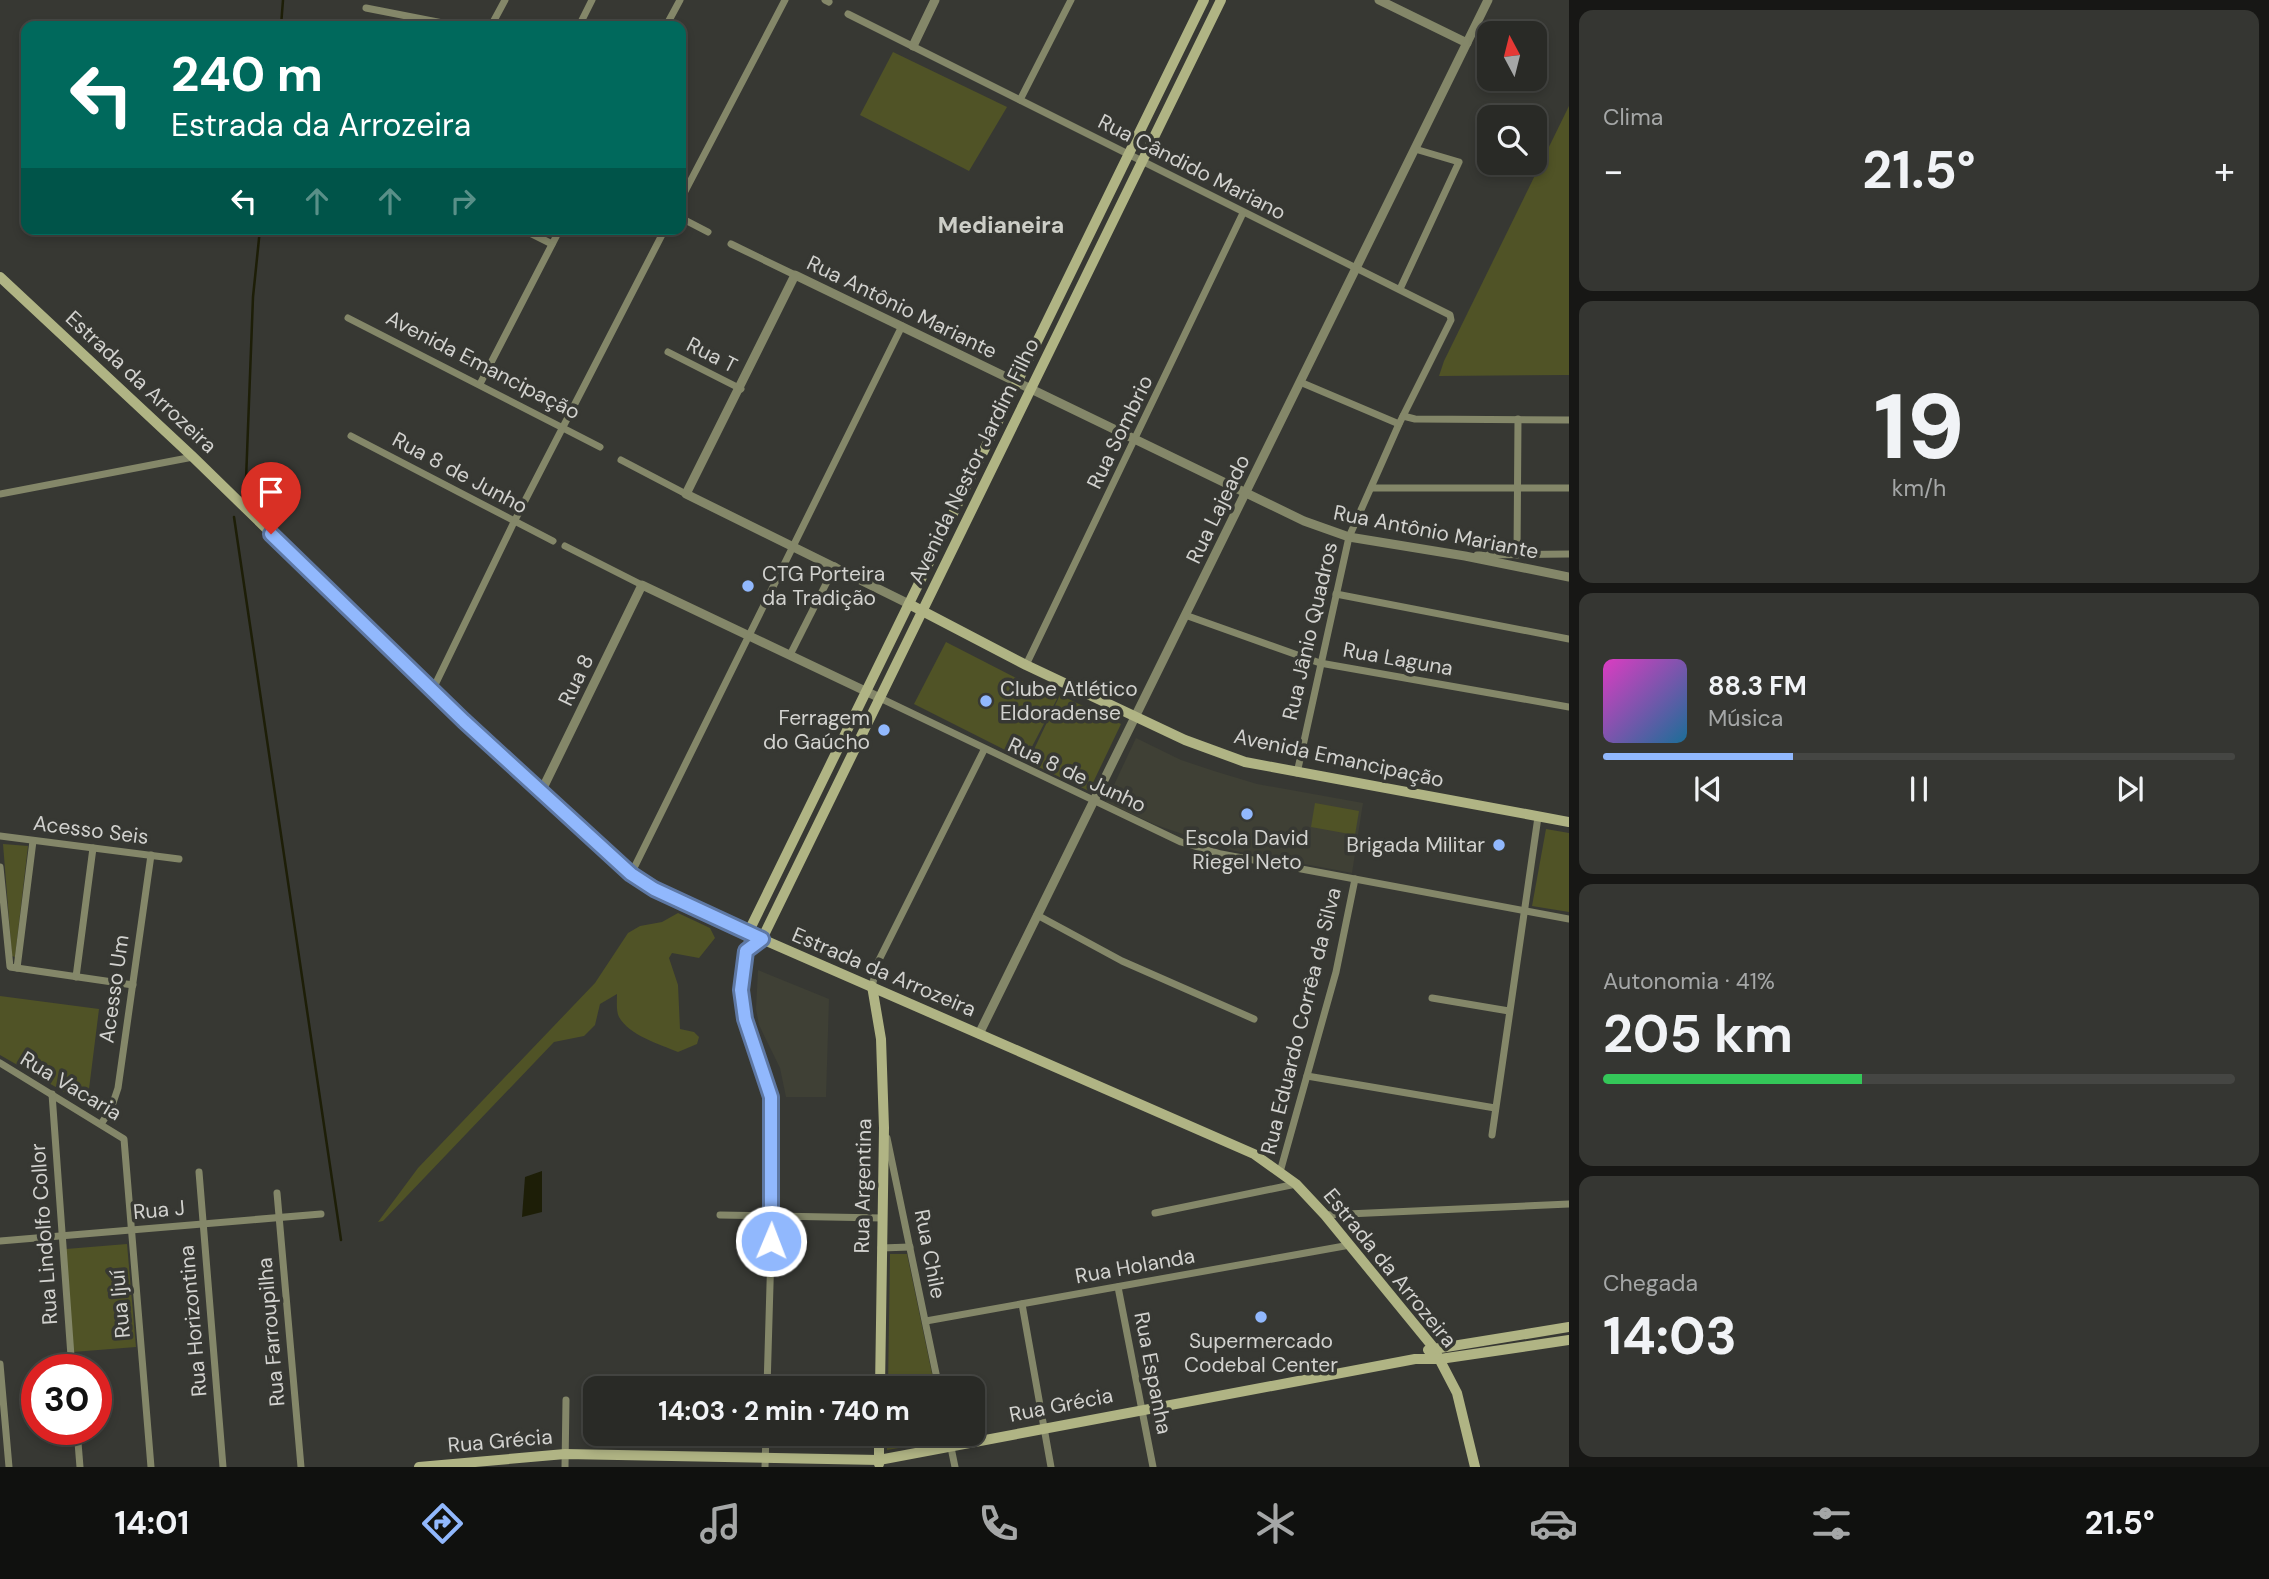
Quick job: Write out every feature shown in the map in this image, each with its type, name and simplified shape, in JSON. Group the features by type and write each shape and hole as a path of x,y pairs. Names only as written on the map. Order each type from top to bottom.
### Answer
{"main road":[{"name":"Avenida Nestor Jardim Filho","path":"748,933 1204,0"},
{"name":"Avenida Nestor Jardim Filho","path":"762,939 1221,0"},
{"name":"Estrada da Arrozeira","path":"0,277 631,874 748,933 1254,1154 1296,1184 1350,1245 1440,1359 1457,1393 1475,1467"},
{"path":"968,483 982,490"},
{"name":"Avenida Emancipação","path":"909,604 1026,665 1135,717 1224,755 1297,773 1569,822"},
{"name":"Rua Argentina","path":"872,986 881,1039 884,1128 880,1376"},
{"path":"1433,1348 1569,1327"},
{"name":"Rua Grécia","path":"985,1440 1415,1359 1440,1359 1569,1340"},
{"name":"Rua Grécia","path":"1415,1359 1433,1348"},
{"path":"879,1446 879,1464"},
{"name":"Rua Grécia","path":"419,1467 565,1454 663,1455 765,1462 879,1464 950,1446"}],"street":[{"path":"494,21 505,0"},
{"path":"582,21 592,0"},
{"path":"669,21 680,0"},
{"path":"686,189 785,0"},
{"path":"912,46 935,0"},
{"path":"1020,100 1071,0"},
{"path":"1379,0 1466,43"},
{"name":"Rua Lajeado","path":"979,1034 1488,0"},
{"path":"366,8 432,21"},
{"name":"Rua Cândido Mariano","path":"848,14 1243,214 1445,311 1451,317 1418,384"},
{"path":"1400,289 1458,162 1415,149"},
{"name":"Rua Sombrio","path":"1026,665 1243,214"},
{"path":"686,221 708,232"},
{"path":"534,235 552,244"},
{"path":"480,384 557,235"},
{"path":"433,689 514,522 662,235"},
{"name":"Rua Antônio Mariante","path":"731,244 1304,521 1349,537 1569,577"},
{"path":"687,494 795,275"},
{"name":"Avenida Emancipação","path":"348,318 600,447"},
{"path":"631,874 902,326"},
{"name":"Rua T","path":"668,352 741,389"},
{"path":"1300,382 1399,424"},
{"name":"Rua Jânio Quadros","path":"1297,773 1349,537 1418,384"},
{"path":"1403,416 1415,419 1569,420"},
{"path":"1517,555 1518,419"},
{"name":"Rua 8 de Junho","path":"351,436 553,541"},
{"path":"0,494 193,457"},
{"name":"Avenida Emancipação","path":"621,460 909,604"},
{"path":"1372,488 1569,488"},
{"name":"Rua 8 de Junho","path":"565,546 984,750 1181,842 1221,854 1569,919"},
{"path":"1465,556 1569,554"},
{"path":"790,655 835,566"},
{"name":"Rua 8","path":"542,790 642,584"},
{"path":"1336,594 1569,639"},
{"name":"Rua Laguna","path":"1185,615 1320,663 1569,707"},
{"path":"872,986 879,960 984,750"},
{"path":"1492,1135 1538,817"},
{"name":"Acesso Seis","path":"0,836 179,859"},
{"path":"14,967 33,841"},
{"path":"76,977 93,848"},
{"name":"Acesso Um","path":"101,1124 111,1109 118,1088 151,855"},
{"path":"0,867 14,967"},
{"name":"Rua Eduardo Corrêa da Silva","path":"1280,1172 1336,972 1355,879"},
{"path":"1037,915 1122,961 1254,1019"},
{"path":"748,933 741,990 745,1019 771,1097 772,1216 767,1376"},
{"path":"746,951 762,939"},
{"path":"14,967 133,985"},
{"path":"1432,998 1509,1011"},
{"name":"Rua Vacaria","path":"0,1063 124,1139"},
{"path":"1307,1076 1495,1108"},
{"name":"Rua Lindolfo Collor","path":"52,1094 60,1236 71,1354"},
{"name":"Rua Chile","path":"884,1128 937,1376"},
{"name":"Rua Ijuí","path":"124,1139 151,1467"},
{"name":"Rua Horizontina","path":"199,1172 223,1467"},
{"path":"1155,1213 1296,1184"},
{"name":"Rua Farroupilha","path":"277,1193 301,1467"},
{"path":"1325,1215 1569,1204"},
{"name":"Rua J","path":"0,1241 321,1214"},
{"path":"720,1215 882,1218"},
{"name":"Rua Holanda","path":"926,1321 1350,1245"},
{"path":"881,1248 910,1247"},
{"name":"Rua Espanha","path":"1118,1287 1153,1467"},
{"path":"1022,1304 1051,1467"},
{"path":"0,1364 9,1467"},
{"path":"565,1467 566,1400"},
{"path":"78,1445 80,1467"},
{"path":"950,1446 954,1467"},
{"path":"663,1455 663,1467"}],"shaded area":[{"name":"Escola David Riegel Neto","path":"1136,738 1181,760 1257,784 1363,803 1352,873 1230,850 1156,825 1106,802"},
{"path":"758,970 829,999 826,1097 786,1097 780,1068 759,1025 756,1009"},
{"path":"542,1171 542,1212 522,1217 525,1177"}],"green space":[{"path":"893,52 1007,107 969,171 860,115"},
{"path":"1569,106 1569,375 1439,376 1535,175 1547,175 1547,151"},
{"name":"Clube Atlético Eldoradense","path":"946,642 1057,699 1025,760 914,704"},
{"path":"1060,695 1121,724 1089,791 1028,762"},
{"path":"1315,803 1359,811 1355,835 1311,827"},
{"path":"1546,829 1569,833 1569,912 1532,906"},
{"path":"3,844 28,846 15,957 12,956"},
{"path":"678,913 710,928 715,938 699,958 672,953 669,958 678,985 680,1029 694,1032 699,1037 697,1044 678,1052 637,1034 619,1017 617,994 600,1004 595,1025 584,1036 554,1042 383,1221 378,1222 418,1168 595,983 628,933 640,926 662,922"},
{"path":"0,996 99,1009 87,1105 0,1055"},
{"path":"127,1244 136,1347 73,1352 66,1249"},
{"path":"890,1254 907,1254 932,1376 888,1376"},
{"path":"887,1446 911,1446 887,1450"}],"waterway":[{"path":"281,21 283,0"},
{"path":"242,495 246,480 253,297 259,235"},
{"path":"234,517 341,1240"}],"place":[{"name":"CTG Porteira da Tradição","path":"748,586"},
{"name":"Clube Atlético Eldoradense","path":"986,701"},
{"name":"Ferragem do Gaúcho","path":"884,730"},
{"name":"Escola David Riegel Neto","path":"1247,814"},
{"name":"Brigada Militar","path":"1499,845"},
{"name":"Supermercado Codebal Center","path":"1261,1317"}],"district":[{"name":"Medianeira","path":"1001,225"}],"route":[{"path":"271,534 464,721 631,874 654,889 762,939 746,951 741,990 745,1019 771,1097 771,1241"}]}
